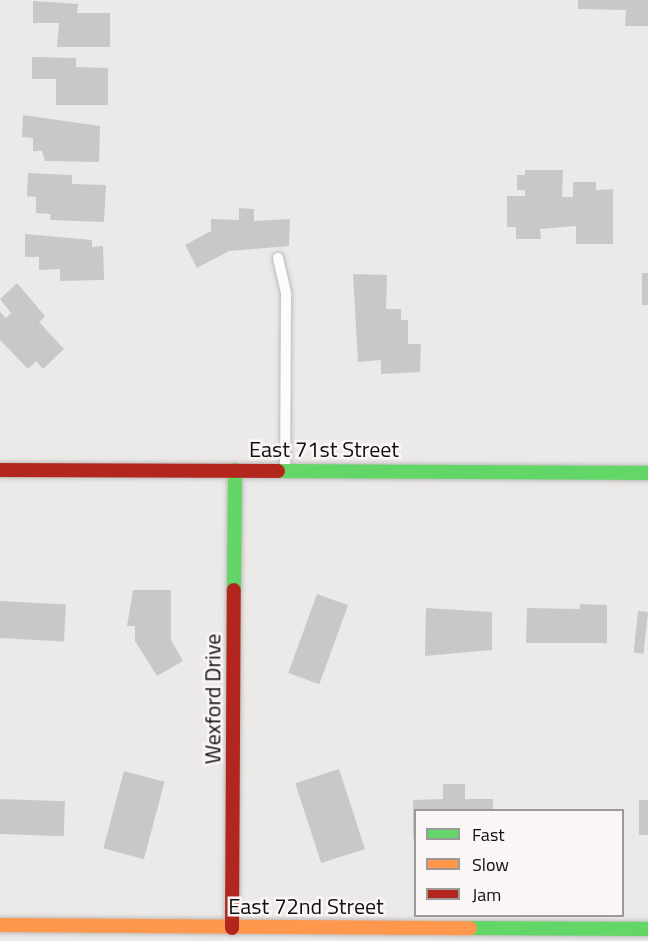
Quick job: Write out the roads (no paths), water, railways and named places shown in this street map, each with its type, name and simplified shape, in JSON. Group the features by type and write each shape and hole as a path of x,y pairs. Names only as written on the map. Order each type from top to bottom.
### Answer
{"street":[{"name":"East 71st Street","path":"0,471 648,473"},
{"name":"Wexford Drive","path":"232,927 235,471"},
{"name":"East 72nd Street","path":"0,925 648,929"}],"lane":[{"path":"278,258 286,294 285,471"}]}
